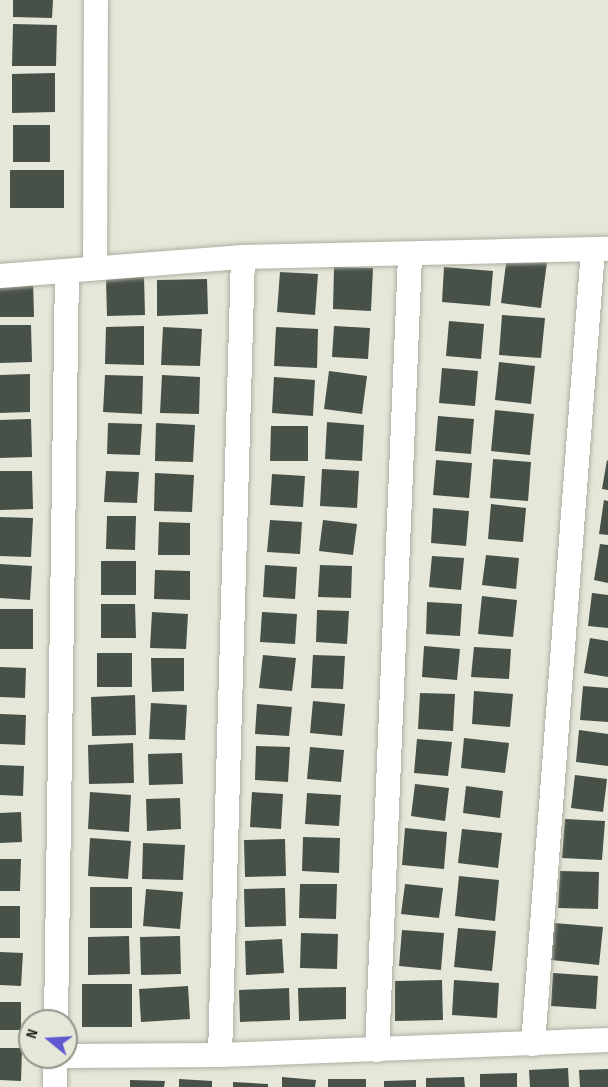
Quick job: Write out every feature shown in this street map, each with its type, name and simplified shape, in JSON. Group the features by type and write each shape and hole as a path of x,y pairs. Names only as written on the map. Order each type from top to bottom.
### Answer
{"street":[{"path":"95,267 96,0"},
{"path":"0,276 243,257 600,249 533,1044"},
{"path":"377,1050 410,255"},
{"path":"220,1055 243,257"},
{"path":"56,1009 67,271"},
{"path":"78,1056 220,1055 608,1040"},
{"path":"55,1087 56,1069"}],"building":[{"path":"13,0 53,0 52,18 13,17"},
{"path":"13,24 57,25 56,66 12,66"},
{"path":"55,73 55,112 12,113 12,74"},
{"path":"13,125 50,125 50,162 13,162"},
{"path":"10,170 64,170 64,208 10,208"},
{"path":"507,256 547,262 541,308 501,303"},
{"path":"334,267 373,268 371,311 333,309"},
{"path":"444,267 493,271 490,306 442,302"},
{"path":"280,272 318,274 315,315 277,312"},
{"path":"144,277 145,315 107,316 106,278"},
{"path":"33,278 34,317 0,317 0,279"},
{"path":"207,279 208,314 157,316 157,280"},
{"path":"502,315 545,318 541,358 499,355"},
{"path":"449,321 484,324 481,359 446,356"},
{"path":"0,325 31,325 32,362 0,363"},
{"path":"144,326 144,365 105,364 106,327"},
{"path":"334,326 370,328 368,359 332,357"},
{"path":"163,327 202,329 200,366 161,365"},
{"path":"276,327 318,329 317,368 274,366"},
{"path":"499,362 535,366 531,404 495,400"},
{"path":"442,368 478,371 475,406 439,403"},
{"path":"329,371 367,376 362,414 324,409"},
{"path":"30,374 30,412 0,413 0,375"},
{"path":"105,375 143,376 142,414 103,412"},
{"path":"162,375 200,377 199,414 160,413"},
{"path":"274,377 315,380 313,416 272,413"},
{"path":"495,410 534,414 530,455 491,451"},
{"path":"438,416 474,419 471,454 435,451"},
{"path":"31,419 32,457 0,458 0,420"},
{"path":"327,422 364,425 362,461 325,459"},
{"path":"108,423 142,424 140,455 107,454"},
{"path":"156,423 195,425 193,462 155,461"},
{"path":"271,426 308,426 308,461 270,461"},
{"path":"493,459 531,462 528,501 490,498"},
{"path":"436,460 472,463 469,498 433,495"},
{"path":"608,461 608,490 602,489"},
{"path":"322,469 359,471 357,508 320,506"},
{"path":"0,471 32,471 33,509 0,510"},
{"path":"106,471 139,472 137,503 104,502"},
{"path":"155,473 194,475 192,512 154,511"},
{"path":"272,474 305,476 303,507 270,505"},
{"path":"604,500 608,501 608,535 599,534"},
{"path":"491,504 526,508 523,542 488,539"},
{"path":"433,508 469,511 466,546 431,543"},
{"path":"107,516 136,516 135,550 106,549"},
{"path":"0,517 33,518 31,557 0,556"},
{"path":"270,520 302,522 300,554 267,552"},
{"path":"323,520 357,524 353,555 319,551"},
{"path":"159,522 190,523 190,555 158,555"},
{"path":"600,544 608,545 608,583 594,580"},
{"path":"486,555 519,558 516,589 482,585"},
{"path":"432,556 464,558 461,590 429,587"},
{"path":"101,561 136,561 136,595 101,595"},
{"path":"0,564 32,566 30,600 0,598"},
{"path":"265,565 297,567 295,599 263,597"},
{"path":"320,565 352,566 351,598 318,597"},
{"path":"155,570 190,571 190,600 154,599"},
{"path":"592,593 608,595 608,628 588,626"},
{"path":"482,596 517,600 513,637 478,634"},
{"path":"427,602 462,604 460,636 426,634"},
{"path":"101,604 135,604 136,638 101,638"},
{"path":"0,609 33,609 33,649 0,649"},
{"path":"317,610 349,611 347,644 316,642"},
{"path":"152,612 188,614 186,649 150,648"},
{"path":"262,612 297,614 295,644 260,642"},
{"path":"590,638 608,641 608,677 584,673"},
{"path":"424,646 460,649 457,680 422,677"},
{"path":"474,647 511,649 509,679 471,677"},
{"path":"97,653 132,653 132,687 97,687"},
{"path":"263,655 296,658 292,691 259,688"},
{"path":"313,655 345,656 343,689 311,688"},
{"path":"151,658 184,658 184,691 152,692"},
{"path":"0,667 26,668 25,698 0,697"},
{"path":"583,686 608,688 608,722 580,720"},
{"path":"474,691 513,694 510,727 472,724"},
{"path":"420,693 455,694 453,731 418,729"},
{"path":"135,695 136,735 92,736 91,697"},
{"path":"313,701 345,704 342,736 310,733"},
{"path":"151,703 187,705 185,740 149,739"},
{"path":"257,704 292,707 289,736 255,734"},
{"path":"0,714 26,715 25,745 0,744"},
{"path":"579,730 608,734 608,766 576,762"},
{"path":"464,738 509,743 505,773 461,768"},
{"path":"417,739 452,742 448,776 414,773"},
{"path":"133,743 134,783 89,784 88,745"},
{"path":"256,746 290,747 288,782 255,780"},
{"path":"310,747 344,750 341,782 307,779"},
{"path":"182,753 183,784 149,785 148,754"},
{"path":"0,765 24,766 23,796 0,795"},
{"path":"575,775 607,779 603,812 571,808"},
{"path":"415,784 449,788 445,821 411,816"},
{"path":"466,786 503,791 500,818 463,813"},
{"path":"90,792 131,795 129,832 88,829"},
{"path":"252,792 283,794 281,829 250,827"},
{"path":"307,793 341,795 339,826 305,824"},
{"path":"180,798 181,829 147,831 146,799"},
{"path":"21,812 22,842 0,843 0,813"},
{"path":"565,819 605,821 602,860 562,858"},
{"path":"405,828 447,832 444,869 402,865"},
{"path":"462,829 502,833 498,868 458,863"},
{"path":"303,837 340,838 339,873 302,871"},
{"path":"90,838 131,841 128,879 88,876"},
{"path":"285,839 286,876 245,877 244,840"},
{"path":"143,843 185,845 183,880 142,879"},
{"path":"0,859 21,859 20,891 0,891"},
{"path":"560,871 599,872 598,909 558,908"},
{"path":"459,876 499,880 495,921 455,916"},
{"path":"300,884 337,884 336,919 299,918"},
{"path":"405,884 443,888 439,918 401,914"},
{"path":"90,887 132,887 132,928 90,928"},
{"path":"285,888 286,926 245,927 244,889"},
{"path":"146,889 183,892 180,929 143,926"},
{"path":"0,906 20,906 20,938 0,938"},
{"path":"554,923 603,927 599,965 551,960"},
{"path":"458,928 496,931 492,971 454,967"},
{"path":"402,930 444,933 441,970 399,966"},
{"path":"301,933 338,934 337,969 300,968"},
{"path":"129,936 130,974 88,975 88,937"},
{"path":"180,936 181,974 141,975 140,937"},
{"path":"282,939 284,973 246,975 245,941"},
{"path":"0,952 23,953 21,986 0,985"},
{"path":"553,973 598,976 596,1009 551,1006"},
{"path":"442,980 443,1020 395,1021 395,981"},
{"path":"454,980 499,983 497,1018 452,1015"},
{"path":"82,984 132,984 132,1027 82,1027"},
{"path":"188,986 190,1019 141,1022 139,989"},
{"path":"346,987 346,1019 299,1021 298,988"},
{"path":"289,988 290,1020 240,1022 239,990"},
{"path":"0,1002 21,1002 21,1009 18,1009 18,1030 0,1030"},
{"path":"0,1048 18,1048 18,1069 21,1069 21,1081 0,1080"},
{"path":"568,1068 569,1087 530,1087 529,1070"},
{"path":"608,1069 608,1087 580,1087 579,1070"},
{"path":"517,1073 517,1087 480,1087 480,1074"},
{"path":"282,1077 316,1080 315,1087 282,1087"},
{"path":"464,1077 465,1087 426,1087 426,1078"},
{"path":"179,1079 212,1081 212,1087 179,1087"},
{"path":"328,1079 366,1079 366,1087 328,1087"},
{"path":"130,1080 165,1081 164,1087 130,1087"},
{"path":"416,1080 416,1087 384,1087 384,1081"},
{"path":"233,1082 268,1084 268,1087 233,1087"}]}
